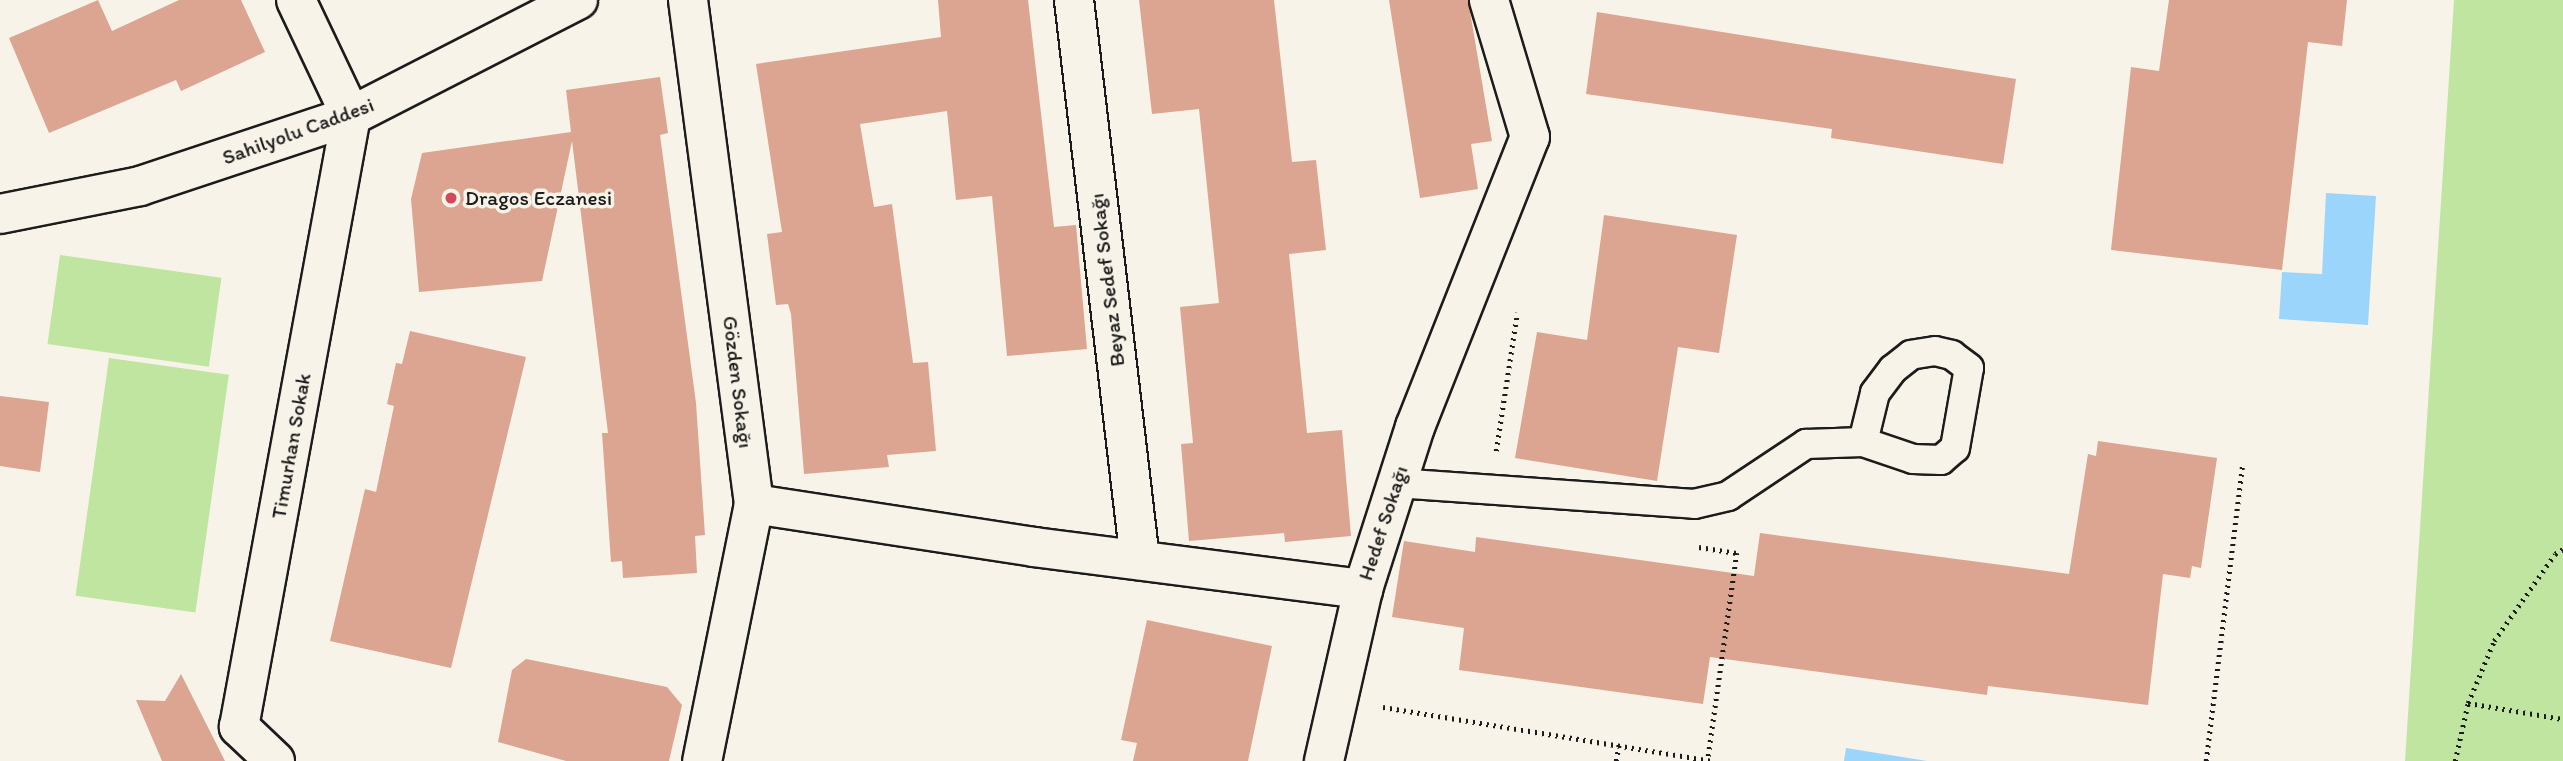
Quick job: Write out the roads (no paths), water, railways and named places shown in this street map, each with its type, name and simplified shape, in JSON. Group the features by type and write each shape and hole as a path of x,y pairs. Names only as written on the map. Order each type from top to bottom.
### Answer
{"street":[{"path":"296,0 351,116"},
{"name":"Sahilyolu Caddesi","path":"0,214 140,186 351,116 578,0"},
{"name":"Gözden Sokağı","path":"688,0 754,504 702,761"},
{"name":"Beyaz Sedef Sokağı","path":"1074,0 1140,560"},
{"name":"Hedef Sokağı","path":"754,504 1140,560 1363,589 1396,483 1530,137 1489,0"},
{"name":"Timurhan Sokak","path":"275,761 239,727 351,116"},
{"path":"1324,761 1363,589"}],"lane":[{"path":"1396,483 1694,504 1728,496 1806,444 1863,442"}],"water":[{"path":"2326,193 2376,196 2368,325 2279,319 2282,272 2322,274"},
{"path":"1846,748 1927,761 1844,761"}],"place":[{"name":"Dragos Eczanesi","path":"451,198"}]}
